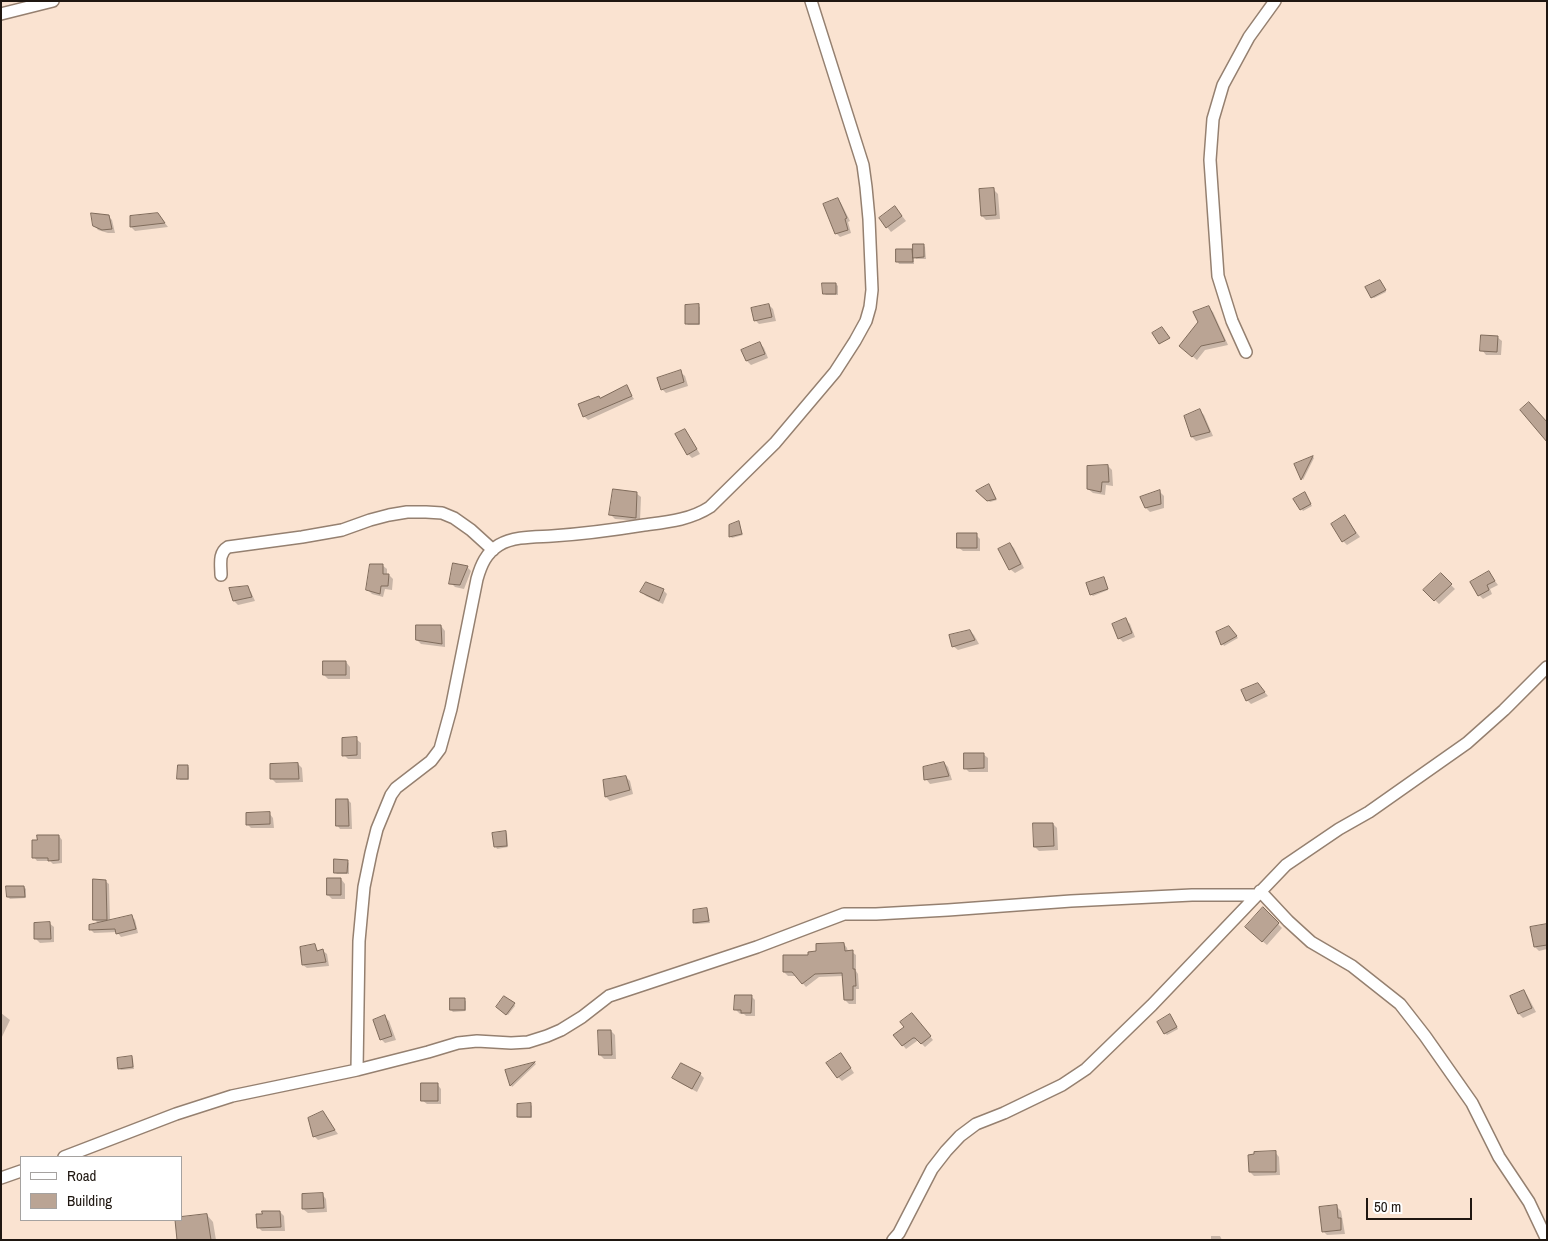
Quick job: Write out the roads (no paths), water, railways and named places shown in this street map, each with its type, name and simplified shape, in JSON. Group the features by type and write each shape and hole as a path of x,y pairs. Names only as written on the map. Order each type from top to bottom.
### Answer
{"street":[{"path":"1,14 53,1"},
{"path":"357,1070 359,941 364,887 371,853 386,804 393,791 431,762 440,749 451,709 476,579 482,564 493,550 501,544 517,539 598,532 671,521 700,513 710,507 775,443 835,372 855,342 866,321 872,290 866,187 858,147 811,1"},
{"path":"1246,352 1232,321 1218,276 1210,160 1212,127 1222,84 1249,37 1275,1"},
{"path":"221,575 221,556 224,549 228,547 283,541 342,530 370,520 406,512 442,513 471,530 493,550"},
{"path":"893,1240 899,1233 932,1169 960,1136 976,1124 1004,1113 1062,1085 1086,1069 1152,1005 1286,865 1339,829 1369,812 1467,743 1504,710 1547,667"},
{"path":"67,1156 212,1101 357,1070 458,1043 478,1041 528,1042 561,1030 582,1017 609,996 757,947 844,914 876,914 1071,901 1258,893 1311,942 1352,966 1400,1004 1472,1103 1499,1157 1529,1202 1547,1240"},
{"path":"1,1178 20,1171"}]}
